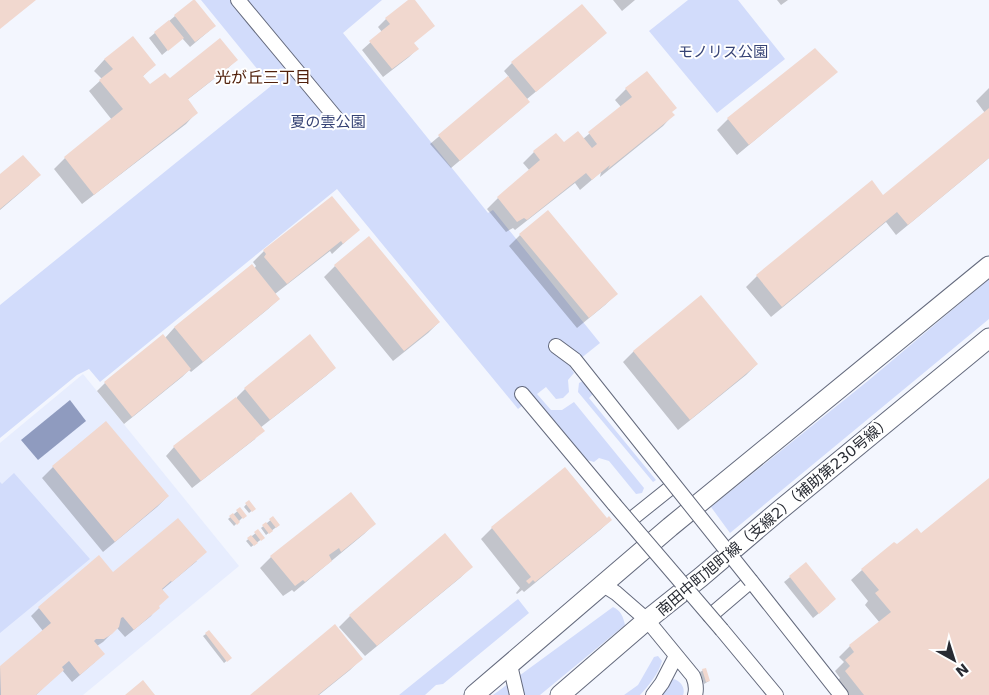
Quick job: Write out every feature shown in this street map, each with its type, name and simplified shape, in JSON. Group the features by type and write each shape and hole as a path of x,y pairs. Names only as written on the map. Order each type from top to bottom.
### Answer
{"main road":[{"path":"474,695 602,584 989,266"},
{"name":"南田中町旭町線（支線2）（補助第230号線）","path":"560,695 647,620 989,338"}],"street":[{"path":"238,0 337,119"},
{"path":"556,346 575,360 841,695"},
{"path":"522,394 776,695"},
{"path":"629,521 674,484"},
{"path":"710,616 752,581"},
{"path":"602,584 616,593 647,620 693,676 696,690 695,695"},
{"path":"653,695 662,683 676,656"},
{"path":"510,665 517,695"}],"shaded area":[{"path":"83,374 239,566 83,695 0,695 0,443"},
{"path":"70,400 86,421 38,460 21,440"}],"green space":[{"name":"夏の雲公園","path":"201,0 382,0 343,33 488,213 493,210 600,343 570,367 574,373 568,380 569,392 563,398 556,399 546,387 537,394 551,410 562,410 574,402 644,488 642,493 636,494 609,461 599,458 594,462 587,460 532,398 518,409 337,189 100,382 89,369 77,375 0,438 0,305 271,86"},
{"name":"モノリス公園","path":"688,0 738,0 785,59 717,113 649,31"},
{"path":"989,279 989,319 730,533 711,507 869,380"},
{"path":"583,381 594,393 589,398 656,480 653,482 578,392 579,383"},
{"path":"14,473 90,559 0,633 0,482 2,484"},
{"path":"518,599 529,613 443,684 436,685 425,695 399,695"},
{"path":"613,607 621,614 625,625 540,695 493,695"},
{"path":"658,656 662,661 659,670 640,695 624,695 638,685 654,657"},
{"path":"673,679 682,685 683,695 662,695"}],"building":[{"path":"0,0 36,0 0,29"},
{"path":"193,0 216,26 195,42 174,15"},
{"path":"408,0 415,0 435,26 414,43 419,49 392,69 369,41 390,24 385,18"},
{"path":"582,4 607,33 536,92 511,62"},
{"path":"169,20 184,38 168,51 154,32"},
{"path":"133,36 156,65 143,76 150,84 165,73 170,78 220,38 238,60 188,99 198,113 94,195 64,157 123,109 99,80 113,69 104,59"},
{"path":"815,48 838,72 749,145 727,118"},
{"path":"647,71 677,108 672,112 675,115 592,180 586,173 527,220 524,218 517,222 497,197 540,160 533,151 556,133 564,142 578,131 592,148 597,144 588,132 632,97 625,88"},
{"path":"508,76 530,102 460,161 438,135"},
{"path":"989,108 989,158 908,225 897,212 782,307 756,275 872,180 883,195"},
{"path":"23,155 41,175 0,209 0,174"},
{"path":"332,196 360,230 343,244 341,241 287,284 264,257 266,254 263,250"},
{"path":"548,210 618,294 589,318 519,234"},
{"path":"369,236 440,322 404,351 334,265"},
{"path":"252,264 280,299 203,362 174,327"},
{"path":"701,295 758,364 690,420 633,351"},
{"path":"163,334 191,369 132,417 104,382"},
{"path":"310,334 336,368 270,420 244,388"},
{"path":"236,397 265,431 201,481 173,446"},
{"path":"106,421 169,496 115,542 52,466"},
{"path":"565,467 607,518 609,516 612,520 535,582 533,580 529,584 526,581 531,577 491,527"},
{"path":"989,478 989,695 864,695 845,671 850,666 845,660 854,652 849,645 891,612 875,593 879,590 861,569 894,542 897,544 917,528 921,533"},
{"path":"351,492 376,524 341,552 339,548 329,555 332,561 305,582 303,580 295,586 270,556"},
{"path":"249,500 256,509 252,512 245,503"},
{"path":"240,507 247,516 243,519 236,510"},
{"path":"233,513 240,522 237,525 229,516"},
{"path":"273,516 280,525 276,528 269,519"},
{"path":"178,518 207,552 162,589 169,597 159,606 160,608 134,630 123,617 121,618 119,627 112,634 104,639 96,639 94,641 105,654 80,675 69,661 62,667 64,670 36,695 1,695 0,666 51,623 38,607 99,555 113,572"},
{"path":"266,522 273,531 269,534 262,525"},
{"path":"258,529 265,538 261,541 254,532"},
{"path":"445,533 473,567 377,646 349,615"},
{"path":"251,535 258,543 254,546 247,538"},
{"path":"806,562 836,599 819,614 789,576"},
{"path":"335,624 363,659 318,695 250,695"},
{"path":"209,630 232,658 227,662 205,633"},
{"path":"706,668 710,681 706,682 702,669"},
{"path":"143,680 155,695 125,695"}],"district":[{"name":"光が丘三丁目","path":"263,77"}]}
